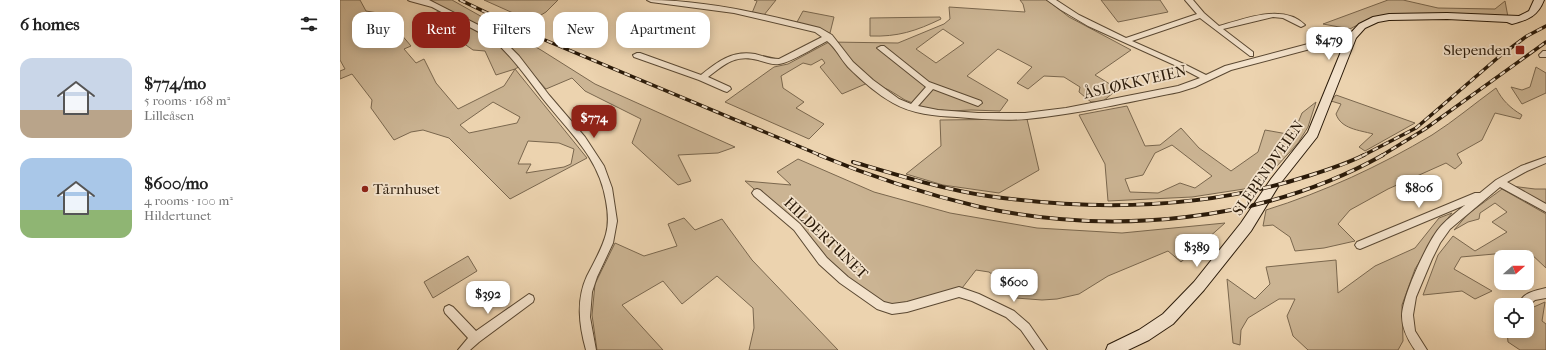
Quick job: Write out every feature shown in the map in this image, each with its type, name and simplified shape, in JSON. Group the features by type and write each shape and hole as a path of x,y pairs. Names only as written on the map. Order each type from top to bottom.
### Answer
{"main road":[{"name":"SLEPENDVEIEN","path":"1113,350 1144,335 1168,319 1194,292 1246,227 1282,173 1313,134 1335,74 1352,36 1365,24 1380,18 1396,16 1433,17 1492,23 1510,22 1529,16 1534,12 1539,0"}],"street":[{"path":"412,0 428,3 495,37 506,46 589,149 601,167 613,214 611,234 589,285 585,305 586,328 591,350"},
{"name":"ÅSLØKKVEIEN","path":"651,0 756,15 809,27 829,37 850,64 870,82 896,101 912,108 938,113 978,116 1040,115 1080,109 1179,89 1192,85 1228,68 1311,46 1331,31 1352,36"},
{"path":"1051,0 1080,18 1126,41 1187,68 1205,78"},
{"path":"1188,0 1201,15 1250,54"},
{"path":"1126,41 1201,15"},
{"path":"1218,28 1280,15 1290,17 1301,25"},
{"path":"702,78 719,64 733,56 748,55 775,62 781,61 829,37"},
{"path":"882,48 920,80 931,86 978,103"},
{"path":"637,55 702,78 727,89"},
{"path":"912,108 931,86"},
{"path":"1422,350 1414,341 1408,327 1406,313 1413,291 1432,248 1444,229 1499,182 1531,164 1546,160"},
{"path":"1499,182 1546,208"},
{"path":"1360,245 1390,234 1486,192"},
{"name":"HILDERTUNET","path":"757,193 797,227 823,261 844,280 881,306 892,309 914,305 959,292 970,295 1010,314 1025,327 1042,350"},
{"path":"1530,298 1532,296 1546,293"},
{"path":"463,350 475,338 529,299"},
{"path":"449,310 475,338"}],"shaded area":[{"path":"340,0 360,0 366,11 372,12 352,12 352,48 404,48 404,38 411,46 404,49 416,63 424,59 436,83 458,109 504,86 515,69 587,158 510,199 449,138 423,130 411,132 394,140 371,108 372,100 352,74 340,79 340,71 345,69 340,60","holes":["493,102 520,117 517,123 469,133 460,125","528,141 559,143 574,149 571,164 564,167 526,173 531,164 518,164"]},
{"path":"431,0 452,0 478,15 478,48 537,48 595,84 735,147 718,153 678,155 691,181 678,185 632,143 641,119 585,91 572,78 546,89 524,64 515,69 496,75 485,51 473,50 470,48 470,12 437,12 444,9"},
{"path":"484,0 558,0 545,13 511,12"},
{"path":"754,0 776,0 764,15 752,13 757,1"},
{"path":"1020,0 1047,0 1069,17 1131,50 1095,75 1118,89 1103,101 1091,102 1079,92 1080,87 1064,77 1044,76 1028,89 1017,83 1032,67 998,49 967,76 1008,100 1000,111 950,111 928,109 905,100 889,90 870,82 842,94 820,67 825,63 822,59 811,65 803,63 781,76 783,88 804,102 796,108 824,124 809,139 725,102 774,67 788,64 829,42 898,43 944,24 950,19 949,7 1025,12 1023,4","holes":["943,29 964,43 936,63 916,49"]},
{"path":"1101,0 1160,0 1168,12 1118,22"},
{"path":"1388,0 1403,0 1438,8 1495,9 1505,1 1508,17 1390,15 1359,24 1350,29 1323,24"},
{"path":"803,11 834,17 830,33 797,22"},
{"path":"940,17 941,19 915,30 898,34 870,36 870,18"},
{"path":"1536,67 1546,73 1546,93 1522,104 1511,87 1522,90 1530,87"},
{"path":"1496,88 1507,103 1522,115 1520,119 1495,113 1482,140 1457,154 1462,163 1455,169 1446,163 1388,189 1350,210 1338,224 1355,241 1324,248 1295,251 1290,237 1273,225 1263,226 1266,210 1330,187 1372,168 1440,130"},
{"path":"1336,95 1415,123 1365,151 1359,147 1373,134 1346,126 1338,119 1336,114 1341,104 1331,101"},
{"path":"1316,102 1308,127 1298,143 1266,178 1255,185 1244,189 1192,197 1108,201 1105,164 1079,115 1127,106 1145,146 1160,145 1181,128 1199,148 1231,171 1258,152 1265,130 1293,135 1302,113","holes":["1172,145 1212,176 1195,188 1180,183 1158,193 1130,192 1125,179 1143,175 1155,153"]},
{"path":"1027,119 1039,170 999,193 943,185 906,174 941,146 940,120"},
{"path":"798,159 874,192 950,213 1037,228 1122,233 1225,223 1181,262 1168,251 1108,276 1079,294 1057,299 1042,300 1016,298 1001,281 989,272 976,270 959,292 892,309 844,280 797,227 745,181 791,185 777,172"},
{"path":"1511,186 1546,189 1546,205"},
{"path":"1502,189 1546,214 1546,268 1534,257 1534,250 1494,250 1494,254 1461,257 1454,269 1492,291 1475,299 1462,291 1423,295 1438,255 1453,236 1475,251 1507,232 1492,222 1507,212 1495,203 1480,213 1479,219 1468,222 1454,230 1468,214"},
{"path":"1452,213 1441,227 1415,269 1402,305 1403,341 1398,350 1308,350 1293,336 1287,316 1295,299 1279,299 1248,318 1241,330 1240,345 1233,343 1227,279 1255,299 1270,284 1266,267 1336,260 1338,293 1375,266 1415,248 1439,218"},
{"path":"684,218 695,230 722,219 752,260 838,350 749,350 754,328 753,308 717,276 682,304 663,281 622,305 663,350 597,350 592,315 595,284 615,243 644,256 677,246 668,224"},
{"path":"468,256 477,271 433,298 424,282"},
{"path":"1545,302 1542,321 1546,324 1546,350 1520,350 1508,342 1508,338 1534,338 1534,307"}],"railway":[{"path":"460,0 540,38 822,156"},
{"path":"1364,155 1416,128 1501,55 1527,36 1546,26"},
{"path":"1381,156 1425,129 1546,42"},
{"path":"819,155 859,171 899,184 980,207 1031,216 1082,221 1134,221 1186,217 1238,209 1288,195 1337,178 1381,156"},
{"path":"853,162 937,186 988,196 1028,201 1108,205 1189,201 1229,195 1269,187 1308,176 1364,155"}],"place":[{"name":"Slependen","path":"1520,50"},
{"name":"Tårnhuset","path":"365,189"}]}
